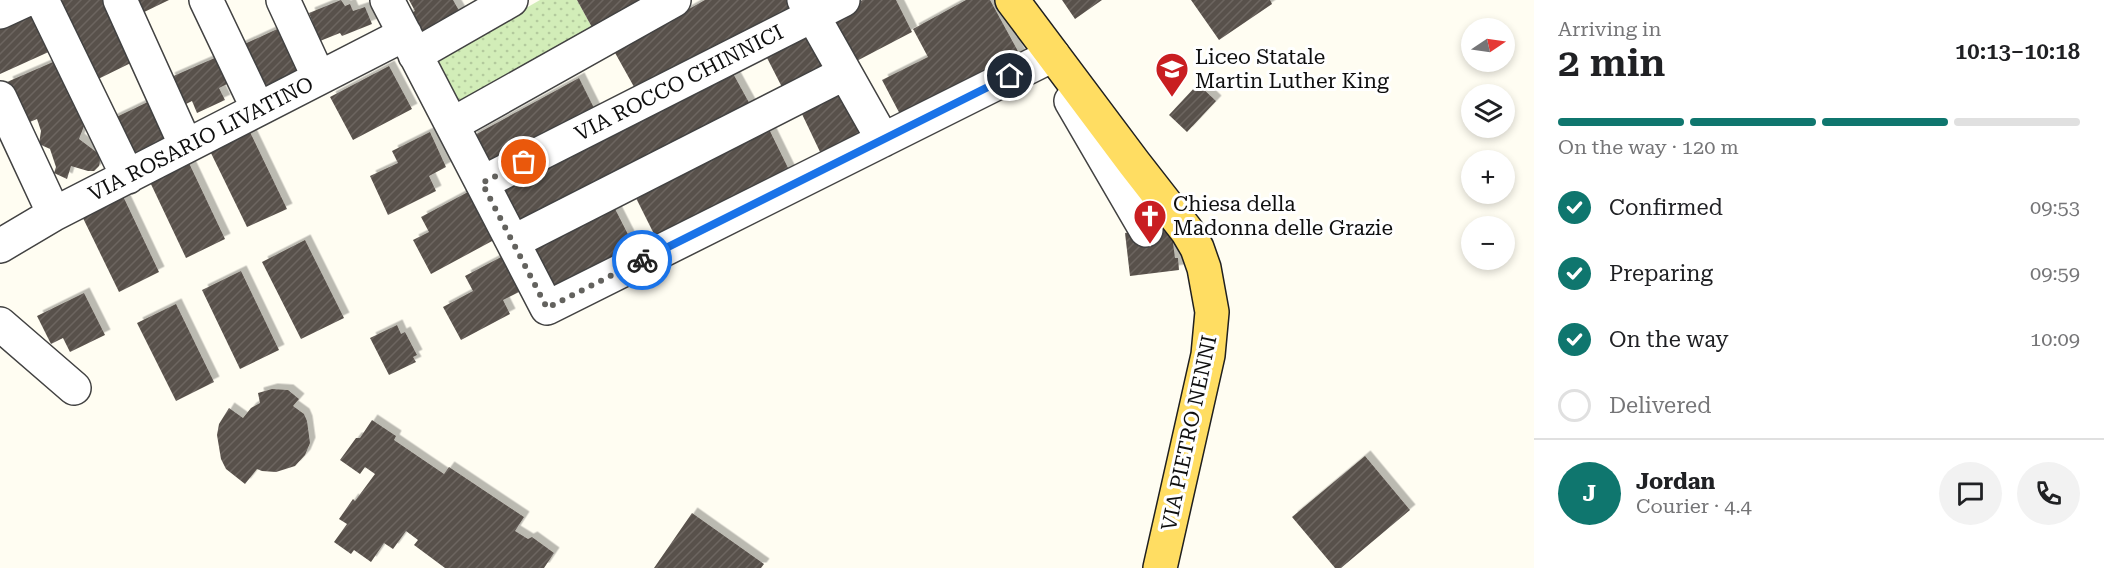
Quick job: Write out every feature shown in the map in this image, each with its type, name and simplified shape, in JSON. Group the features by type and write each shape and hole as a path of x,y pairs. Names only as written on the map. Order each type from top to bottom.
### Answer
{"main road":[{"name":"VIA PIETRO NENNI","path":"1012,0 1081,93 1121,164 1187,231 1197,248 1204,268 1212,312 1208,355 1160,568"}],"street":[{"path":"0,12 26,0"},
{"path":"42,0 128,177"},
{"path":"120,0 186,146"},
{"path":"206,0 258,110"},
{"path":"283,0 319,78"},
{"path":"387,0 547,308 1053,54"},
{"name":"VIA ROSARIO LIVATINO","path":"0,246 54,214 319,78 410,45 511,0"},
{"path":"453,124 674,0"},
{"name":"VIA ROCCO CHINNICI","path":"482,183 808,8 843,0"},
{"path":"808,8 882,140"},
{"path":"513,242 845,73"},
{"path":"0,98 54,214"},
{"path":"1121,164 1146,230"},
{"path":"0,324 74,388"}],"green space":[{"path":"540,0 577,0 594,31 458,111 432,62"}],"building":[{"path":"51,0 114,0 141,58 90,83"},
{"path":"131,0 169,0 138,15"},
{"path":"341,0 345,6 350,4 353,11 365,7 372,24 342,36 340,33 320,41 309,13"},
{"path":"409,0 453,0 465,21 422,44 407,15 415,11"},
{"path":"577,0 645,0 594,31"},
{"path":"705,0 796,0 799,5 638,94 614,51"},
{"path":"863,0 896,0 912,32 849,65 825,19"},
{"path":"966,0 990,0 1020,55 902,118 882,80 928,57 913,29"},
{"path":"1062,0 1102,0 1075,19"},
{"path":"1191,0 1270,0 1272,4 1219,40"},
{"path":"33,5 53,50 0,74 0,20"},
{"path":"286,25 307,69 259,92 238,47"},
{"path":"806,33 825,70 784,91 765,54"},
{"path":"217,57 229,83 219,88 225,100 197,113 192,101 182,106 169,78"},
{"path":"60,59 78,101 73,103 84,126 79,139 99,154 100,161 94,171 71,166 67,179 54,173 56,167 50,149 39,144 41,131 37,119 25,124 7,82"},
{"path":"389,66 412,109 353,140 330,97"},
{"path":"730,68 752,108 521,230 499,187"},
{"path":"579,78 596,112 489,169 471,137"},
{"path":"1198,84 1216,101 1187,132 1169,115"},
{"path":"847,88 870,130 822,156 801,112"},
{"path":"152,100 170,138 123,159 106,122"},
{"path":"767,125 790,172 657,240 633,192"},
{"path":"249,130 287,209 247,227 209,149"},
{"path":"430,132 446,167 429,176 436,191 388,215 370,176 398,163 392,151"},
{"path":"188,161 225,239 186,258 149,180"},
{"path":"468,192 494,240 431,274 413,240 429,232 421,217"},
{"path":"122,194 159,272 119,292 81,214"},
{"path":"612,203 638,254 556,295 531,244"},
{"name":"Chiesa della Madonna delle Grazie","path":"1171,227 1179,270 1130,276 1125,233"},
{"path":"305,240 344,318 301,339 262,262"},
{"path":"503,256 521,291 503,300 510,314 461,340 443,307 473,291 465,276"},
{"path":"241,271 279,350 240,369 202,290"},
{"path":"84,293 105,335 70,352 63,338 51,344 37,316"},
{"path":"176,304 214,382 176,401 137,323"},
{"path":"397,325 401,334 405,332 417,355 413,357 416,362 389,375 370,338"},
{"path":"272,389 288,390 299,399 293,406 304,414 310,443 305,455 295,466 276,472 257,469 245,484 226,469 221,459 217,435 219,424 229,408 243,418 251,408 260,403 258,393"},
{"path":"372,420 396,436 394,440 444,474 449,467 524,517 515,531 528,539 532,537 554,553 544,568 445,568 414,545 418,540 406,531 393,549 384,543 371,562 354,550 351,554 334,542 347,524 339,519 375,474 365,467 360,474 340,460 356,438 360,438"},
{"path":"1365,456 1410,510 1341,568 1335,568 1292,517"},
{"path":"692,513 764,564 761,568 654,568"}],"way so far":[{"path":"524,162 482,183 547,308 642,260"}],"place":[{"name":"Liceo Statale Martin Luther King","path":"1172,98"},
{"name":"Chiesa della Madonna delle Grazie","path":"1150,245"}],"route":[{"path":"642,260 1010,76"}]}
